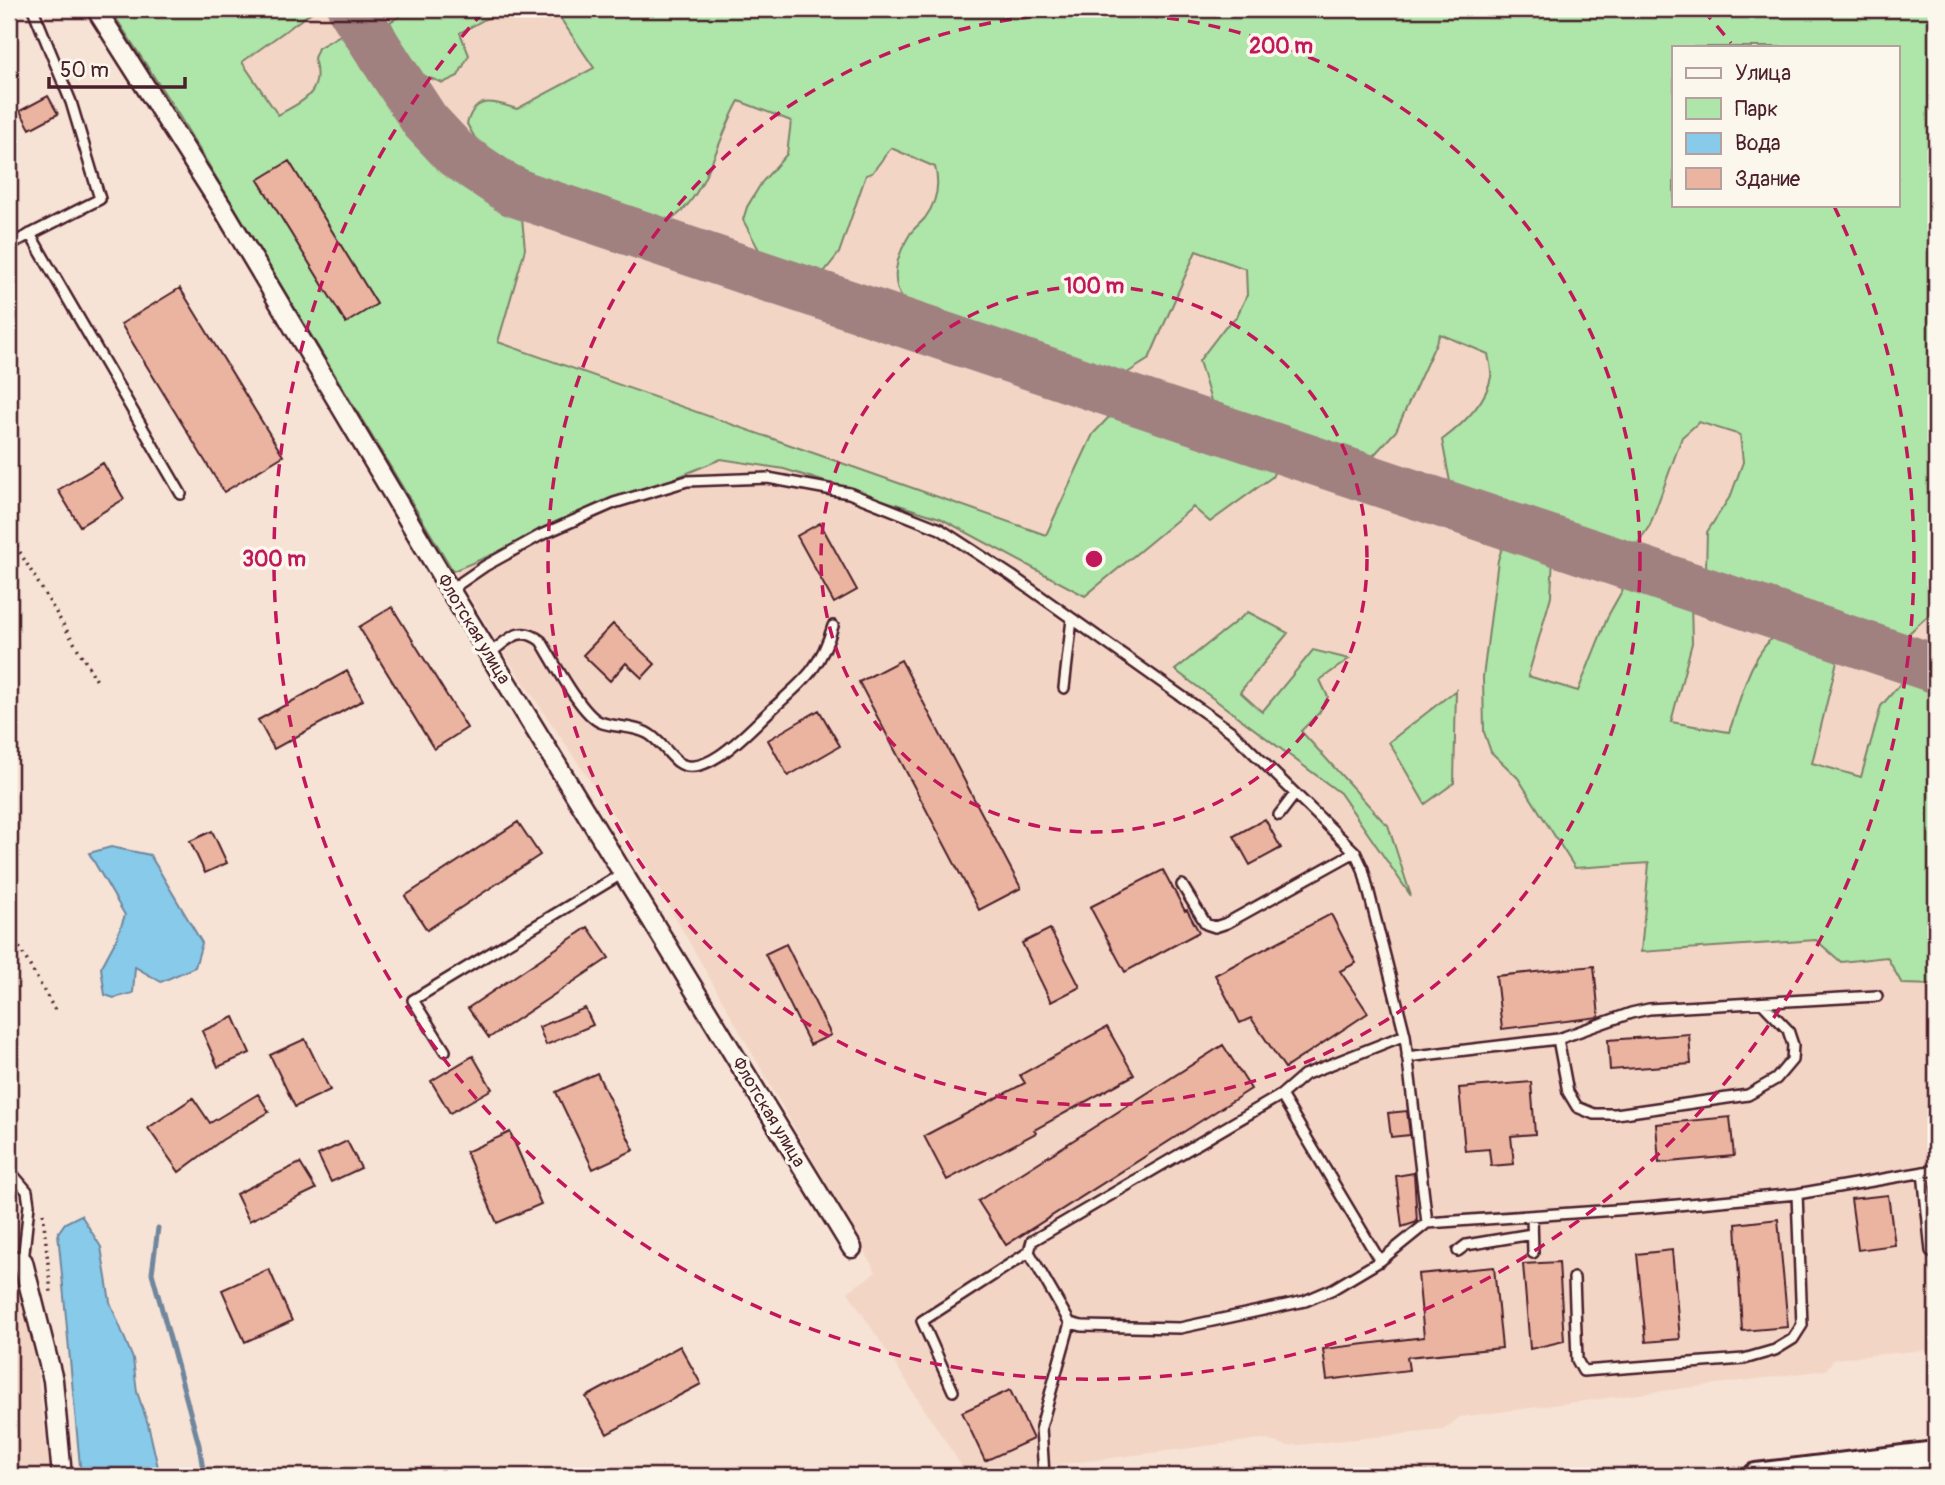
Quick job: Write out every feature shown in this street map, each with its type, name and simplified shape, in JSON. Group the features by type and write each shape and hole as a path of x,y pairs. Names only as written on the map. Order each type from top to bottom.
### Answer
{"main road":[{"path":"1756,1476 1936,1454"}],"street":[{"name":"Флотская улица","path":"96,9 225,212 450,590 852,1248"},
{"path":"16,1261 53,1380 62,1476"}],"lane":[{"path":"9,245 100,199 71,102 33,9"},
{"path":"30,234 181,494"},
{"path":"450,590 485,566 541,535 614,503 687,481 768,478 849,493 940,529 1012,576 1231,732 1355,852 1363,869 1405,1035 1427,1223"},
{"path":"1064,688 1072,619"},
{"path":"489,654 520,632 530,633 541,641 586,713 601,723 632,726 650,734 681,764 695,766 716,760 811,674 826,651 833,626"},
{"path":"1279,815 1294,794"},
{"path":"1182,886 1206,924 1215,927 1227,923 1355,852"},
{"path":"445,1051 413,1000 623,873"},
{"path":"1406,1057 1558,1039 1649,1009 1877,996"},
{"path":"1558,1039 1568,1092 1577,1107 1594,1114 1616,1114 1748,1095 1776,1079 1792,1060 1793,1045 1788,1030 1762,1003"},
{"path":"953,1391 922,1321 1029,1252 1032,1241 1282,1095 1304,1075 1405,1035"},
{"path":"1282,1095 1380,1261"},
{"path":"9,1170 27,1191 29,1205 16,1261"},
{"path":"1070,1323 1082,1326 1180,1328 1305,1301 1333,1289 1380,1261 1427,1223 1797,1194 1936,1170"},
{"path":"1923,1172 1931,1251"},
{"path":"1574,1278 1577,1360 1583,1371 1744,1359 1775,1350 1793,1339 1802,1325 1797,1194"},
{"path":"1532,1216 1533,1253"},
{"path":"1458,1251 1466,1245 1532,1234"},
{"path":"1029,1252 1070,1323 1041,1427 1044,1476"}],"path":[{"path":"9,534 97,681"},
{"path":"9,929 56,1012"}],"shaded area":[{"path":"115,9 1936,9 1936,1349 1834,1359 1826,1370 1460,1417 1443,1430 1288,1446 1262,1439 968,1476 848,1292 876,1272 640,855 499,646"},
{"path":"9,1211 18,1222 51,1476 9,1476"}],"green space":[{"path":"110,9 316,9 242,62 278,115 310,94 316,80 314,58 318,48 344,33 357,41 390,95 428,146 465,180 511,206 511,214 522,218 525,249 498,342 1046,535 1093,434 1108,418 1126,413 1272,462 1276,469 1272,477 1210,522 1193,507 1085,596 940,518 784,469 721,459 453,571 178,114"},
{"path":"412,9 503,9 460,33 469,55 458,76 443,83 416,73 390,22"},
{"path":"554,9 1936,9 1936,601 1933,611 1906,636 1706,569 1707,532 1731,495 1743,462 1740,435 1699,422 1682,437 1650,525 1636,546 1450,482 1442,440 1479,404 1488,387 1491,371 1488,354 1440,334 1396,431 1373,456 1211,401 1199,361 1237,316 1247,295 1246,269 1196,251 1149,359 1124,375 903,300 896,284 896,267 910,234 932,206 936,194 935,167 891,148 872,173 866,175 839,253 824,272 759,250 743,220 747,207 762,182 787,154 791,121 739,101 702,183 682,211 670,220 535,175 497,157 475,138 467,124 480,104 493,103 517,109 594,68"},
{"path":"1517,544 1553,557 1551,596 1528,676 1578,691 1609,614 1627,582 1691,601 1692,643 1671,722 1729,732 1753,666 1768,642 1778,632 1839,653 1812,763 1861,777 1881,706 1907,676 1936,686 1936,985 1902,984 1887,957 1841,962 1816,940 1641,952 1649,863 1575,868 1518,778 1491,752 1484,732 1483,677 1498,560 1503,545"},
{"path":"1248,612 1288,633 1240,692 1262,712 1313,650 1349,659 1320,680 1328,697 1319,713 1301,731 1388,825 1411,896 1340,793 1175,670"},
{"path":"1456,690 1454,783 1425,804 1389,742"}],"water":[{"path":"111,847 150,855 202,943 195,967 161,982 135,967 133,993 114,998 105,995 101,968 116,940 125,915 89,853"},
{"path":"81,1215 101,1247 110,1302 133,1359 137,1392 148,1424 160,1476 81,1476 58,1233 65,1223"}],"building":[{"path":"48,96 58,114 30,129 20,111"},
{"path":"289,161 377,304 346,323 258,180"},
{"path":"180,288 283,456 224,492 121,324"},
{"path":"103,463 124,499 80,526 58,490"},
{"path":"820,523 857,590 834,603 797,536"},
{"path":"392,607 467,728 434,749 359,627"},
{"path":"613,624 655,664 642,678 626,663 610,681 583,655"},
{"path":"901,660 1021,888 979,910 859,682"},
{"path":"347,671 363,700 274,749 258,720"},
{"path":"819,710 840,746 788,776 768,740"},
{"path":"1265,819 1281,848 1250,865 1234,836"},
{"path":"518,822 540,855 427,930 405,896"},
{"path":"212,831 227,863 205,873 190,841"},
{"path":"1163,870 1199,932 1125,972 1090,907"},
{"path":"1331,914 1356,963 1340,971 1368,1013 1285,1068 1251,1018 1240,1023 1215,975"},
{"path":"588,927 609,958 489,1038 468,1008"},
{"path":"1050,929 1080,987 1051,1002 1022,943"},
{"path":"786,944 831,1035 810,1045 765,954"},
{"path":"1594,966 1599,1017 1502,1029 1496,976"},
{"path":"585,1008 593,1025 546,1045 539,1027"},
{"path":"234,1017 250,1053 218,1067 202,1031"},
{"path":"1107,1027 1134,1075 1034,1130 1036,1133 947,1180 924,1136 1025,1083 1020,1075"},
{"path":"1689,1034 1691,1064 1610,1070 1608,1040"},
{"path":"305,1039 330,1090 295,1107 270,1055"},
{"path":"1223,1045 1251,1089 1006,1245 978,1201"},
{"path":"473,1056 492,1089 450,1113 431,1081"},
{"path":"597,1073 634,1150 593,1169 556,1092"},
{"path":"1531,1082 1535,1134 1511,1136 1514,1164 1491,1166 1489,1149 1465,1151 1459,1088"},
{"path":"258,1094 269,1112 222,1140 179,1172 148,1128 193,1098 210,1123"},
{"path":"1407,1111 1410,1135 1391,1137 1388,1113"},
{"path":"1730,1117 1734,1156 1659,1163 1656,1124"},
{"path":"510,1132 541,1204 497,1223 466,1152"},
{"path":"347,1141 361,1168 331,1182 318,1155"},
{"path":"300,1163 316,1189 249,1221 236,1194"},
{"path":"1414,1173 1417,1222 1402,1227 1396,1176"},
{"path":"1888,1195 1895,1245 1858,1250 1851,1199"},
{"path":"1778,1219 1788,1327 1742,1331 1736,1224"},
{"path":"1672,1250 1680,1339 1646,1342 1637,1254"},
{"path":"1559,1262 1564,1341 1530,1349 1523,1264"},
{"path":"1494,1267 1502,1348 1407,1357 1409,1370 1327,1380 1323,1349 1424,1337 1418,1274"},
{"path":"269,1269 292,1321 245,1342 222,1290"},
{"path":"680,1346 701,1384 607,1434 586,1397"},
{"path":"1010,1390 1033,1439 985,1461 962,1412"}],"waterway":[{"path":"158,1228 152,1273 199,1445 204,1476"}],"taxiway":[{"path":"352,9 425,121 456,154 513,192 1936,669"}]}
